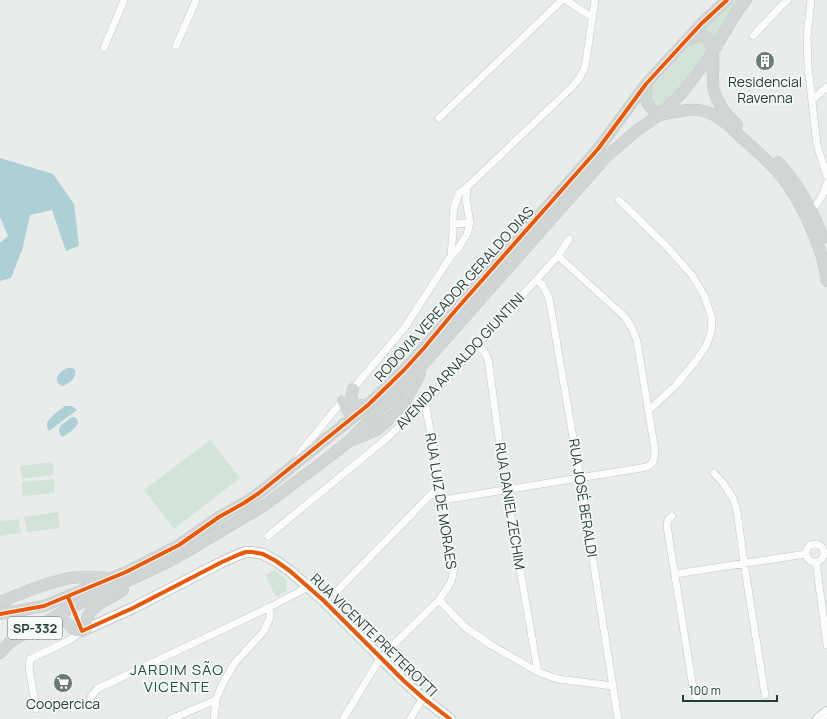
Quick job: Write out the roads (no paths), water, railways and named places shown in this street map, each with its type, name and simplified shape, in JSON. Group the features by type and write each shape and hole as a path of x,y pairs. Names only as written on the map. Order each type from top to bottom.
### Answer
{"main road":[{"name":"RODOVIA VEREADOR GERALDO DIAS","path":"5,612 44,606 114,578 179,545 219,517 259,493 368,405 424,348 598,149 646,84 701,24 727,0"},
{"name":"RODOVIA VEREADOR GERALDO DIAS","path":"0,653 16,638 72,607 178,556 265,505 345,444 425,363 606,156 636,131 659,115 682,94 713,52 738,10 746,0"},
{"path":"713,82 721,48 728,28"},
{"path":"686,40 703,35 708,38 713,52 713,82 718,102 733,121 770,154 788,173 808,211 811,227 821,255 827,281"},
{"path":"646,84 645,96 648,106 659,115 692,110 704,111 718,117 757,151 776,171 818,223 827,249"},
{"path":"336,430 338,442 345,444 394,422 425,363"},
{"path":"353,389 351,396 354,405 368,405"},
{"path":"343,400 352,418"},
{"path":"312,470 319,457 314,448"},
{"path":"0,602 38,587 72,578 114,578"},
{"path":"36,628 62,621 75,630 84,630 87,617 95,606 122,591 128,585 130,579"},
{"path":"5,612 15,617 19,627 19,632 16,638"}],"street":[{"path":"104,48 124,0"},
{"path":"176,46 196,0"},
{"path":"439,118 562,0"},
{"path":"566,0 593,18"},
{"path":"451,256 453,244 454,207 459,193 468,187 572,87 580,77 585,67 595,0"},
{"path":"753,36 788,0"},
{"path":"811,0 807,37 808,66 817,145 827,176"},
{"path":"812,100 827,87"},
{"path":"808,211 815,206 820,199 827,182"},
{"path":"291,468 302,450 405,327 467,234 470,223 466,199 468,187"},
{"path":"619,200 667,247 692,275 704,295 712,318 711,333 706,346 675,386 648,412"},
{"path":"453,224 470,223"},
{"name":"AVENIDA ARNALDO GIUNTINI","path":"268,536 387,438 394,422 425,402 537,280 558,256 569,239"},
{"path":"443,500 647,467 654,461 655,451 637,341 632,328 625,317 558,256"},
{"name":"RUA JOSÉ BERALDI","path":"537,280 543,286 549,298 580,478 618,719"},
{"name":"RUA DANIEL ZECHIM","path":"477,345 484,351 488,358 506,489 538,672"},
{"name":"RUA LUIZ DE MORAES","path":"390,648 439,600 451,582 454,569 425,402"},
{"path":"378,429 387,438"},
{"path":"714,473 733,498 737,511 765,696"},
{"path":"335,593 440,485"},
{"path":"672,516 668,520 667,526 694,694 698,699"},
{"path":"818,544 824,551 825,557 819,562 809,560 806,551 809,546 812,544 818,544 827,544"},
{"name":"RUA VICENTE PRETEROTTI","path":"84,630 132,608 240,554 246,552 263,554 290,571 323,600 423,698 450,719"},
{"path":"675,574 806,554"},
{"path":"816,562 827,645"},
{"path":"91,697 97,689 270,607 308,587"},
{"path":"439,600 465,627 484,641 538,672 558,679 613,686"},
{"path":"214,719 216,700 220,687 234,664 264,631 270,617 270,607"},
{"path":"36,709 29,667 30,659 70,640 84,630"},
{"path":"343,719 381,657"},
{"path":"410,719 423,698"},
{"path":"171,719 216,700"},
{"path":"818,719 827,712"}],"water":[{"path":"0,158 53,174 74,204 79,246 66,251 52,210 30,215 23,247 11,278 0,281 0,243 8,236 0,217"},
{"path":"68,368 75,370 75,376 70,382 62,386 57,381 57,378 62,371"},
{"path":"65,406 72,406 77,410 49,431 47,423"},
{"path":"72,417 77,419 78,423 71,431 62,437 59,430 61,426"}],"place":[{"name":"Residencial Ravenna","path":"765,61"},
{"name":"Coopercica","path":"63,683"}],"district":[{"name":"JARDIM SÃO VICENTE","path":"177,678"}]}
